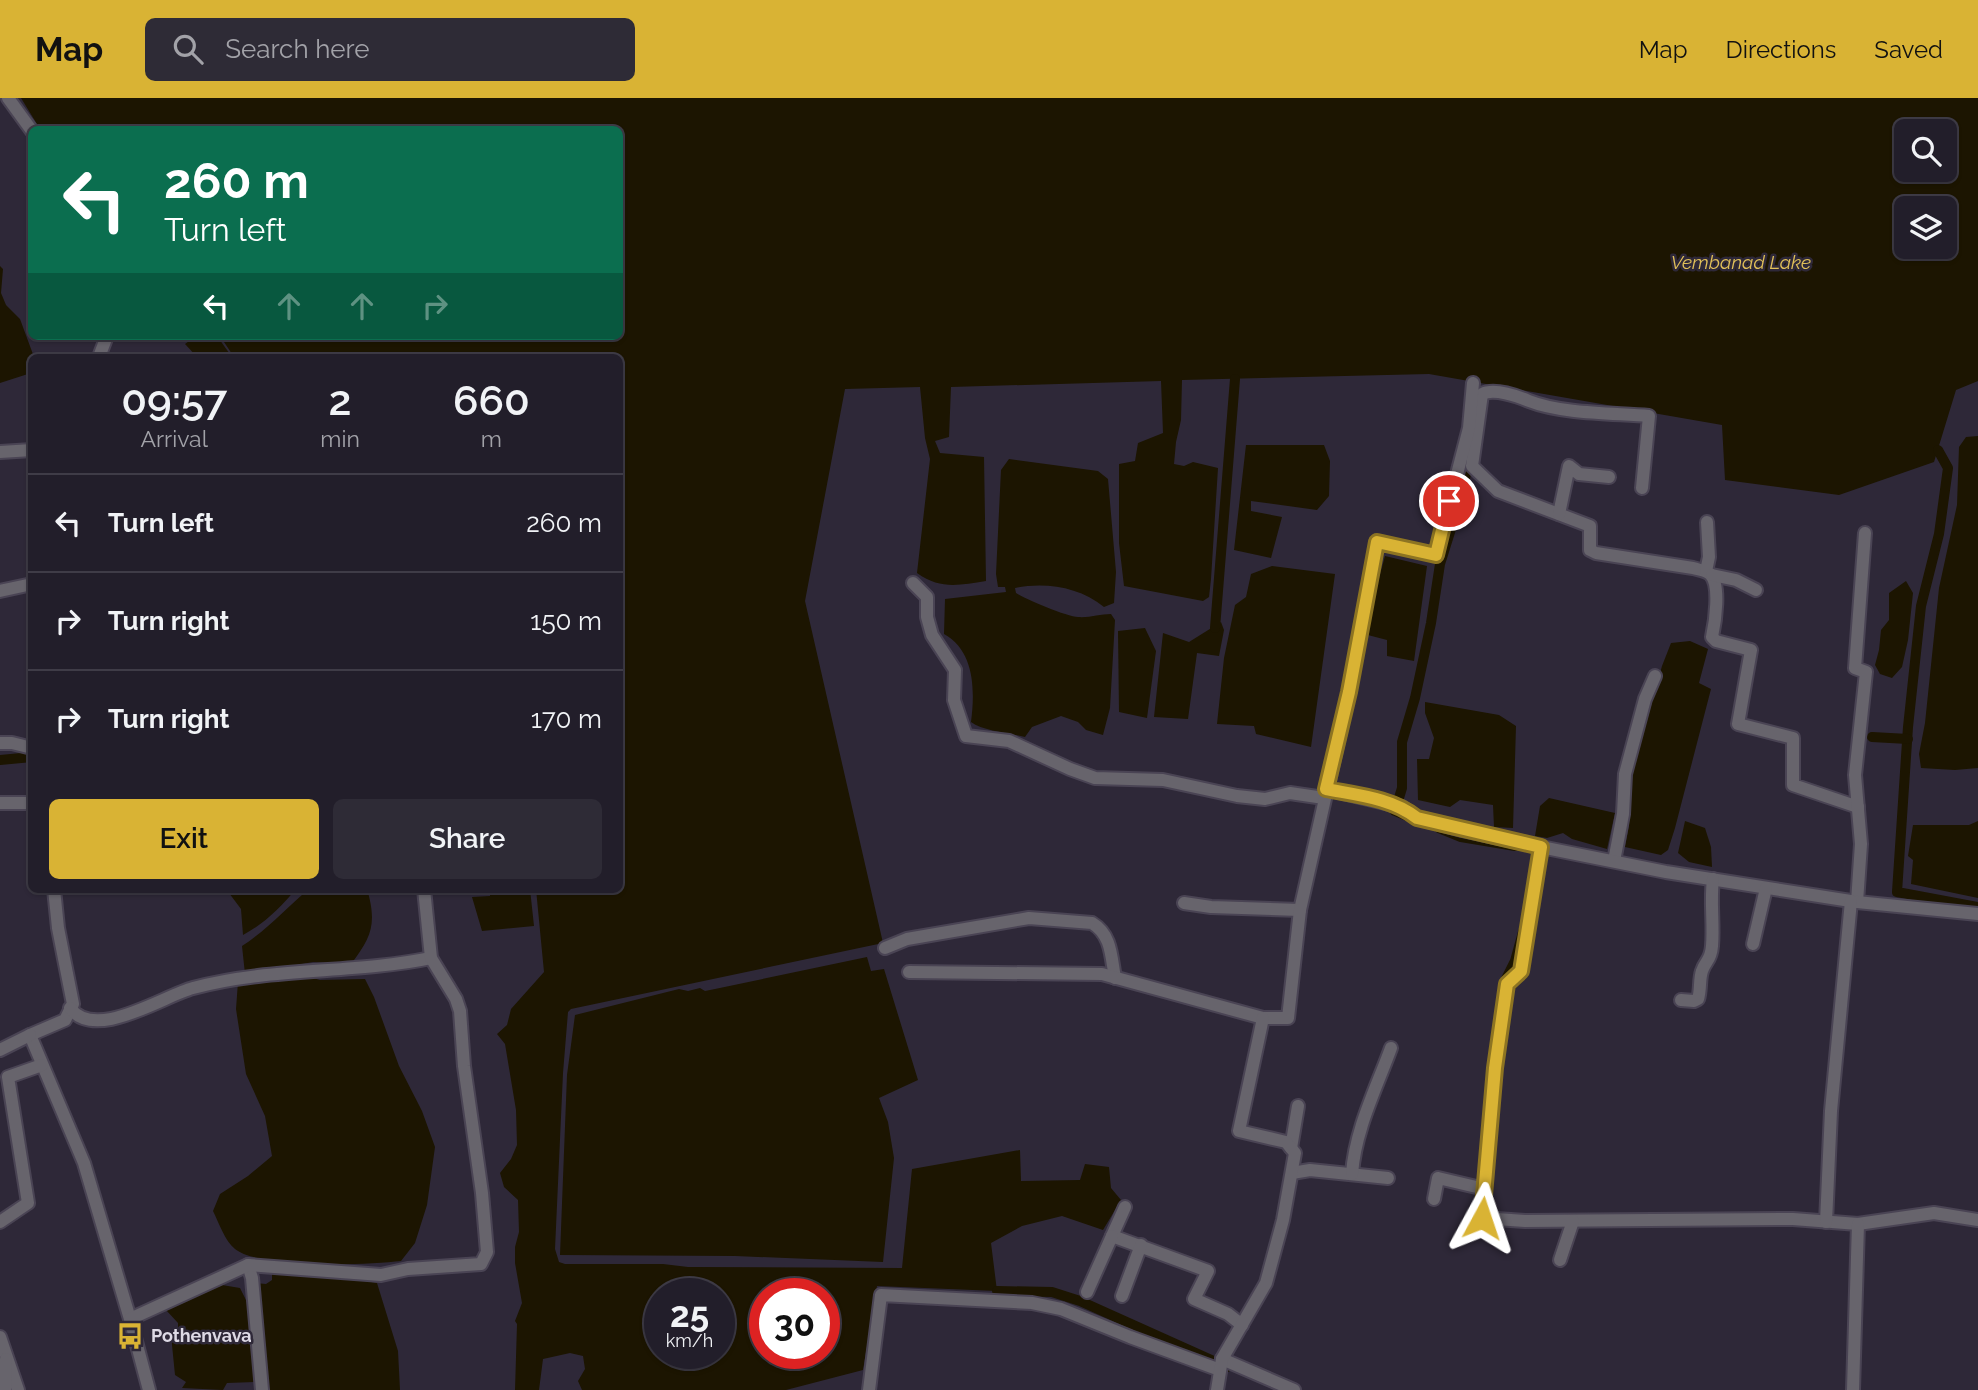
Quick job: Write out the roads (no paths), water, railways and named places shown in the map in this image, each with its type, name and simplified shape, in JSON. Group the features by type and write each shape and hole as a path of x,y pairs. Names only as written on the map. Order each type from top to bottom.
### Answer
{"street":[{"path":"8,98 28,126"},
{"path":"909,972 1102,974 1263,1018 1288,1018 1300,910 1349,692 1377,542 1436,555 1469,428 1473,383"},
{"path":"1643,488 1649,416 1570,410 1512,395 1487,392 1482,394 1472,466 1498,491 1590,526 1587,547 1596,553 1709,573 1737,580 1756,590"},
{"path":"0,452 28,450"},
{"path":"1559,514 1569,466 1579,474 1609,477"},
{"path":"1457,474 1485,480"},
{"path":"1707,522 1709,573 1716,600 1712,637 1716,641 1751,650 1738,724 1793,738 1793,785 1858,807"},
{"path":"1826,1222 1831,1111 1861,844 1855,775 1866,672 1855,668 1865,533"},
{"path":"914,583 927,597 927,617 932,635 955,670 954,700 965,736 1009,741 1095,778 1163,780 1237,796 1265,799 1290,793 1325,794 1396,805 1417,818 1614,861 1854,902 1978,914"},
{"path":"0,590 28,585"},
{"path":"1614,861 1623,814 1625,774 1645,699 1654,676"},
{"path":"0,743 28,746"},
{"path":"0,803 28,803"},
{"path":"1541,847 1521,971 1507,984 1495,1068 1482,1218 1573,1221 1793,1219 1858,1224 1934,1213 1978,1220"},
{"path":"1681,1000 1698,999 1702,968 1710,960 1713,914 1710,899 1713,879"},
{"path":"1753,944 1766,888"},
{"path":"0,1050 65,1020 73,1004 58,928 54,893"},
{"path":"131,1319 248,1265 381,1275 408,1269 481,1264 487,1252 482,1193 464,1066 460,1011 456,999 431,958 424,893"},
{"path":"1184,903 1211,907 1300,910"},
{"path":"885,948 907,939 1029,918 1092,923 1101,928 1107,937 1115,978"},
{"path":"71,1008 76,1016 84,1020 103,1020 147,1009 176,993 229,979 397,965 431,958"},
{"path":"1217,1390 1221,1364 1266,1283 1283,1220 1295,1153 1286,1142 1239,1130 1263,1018"},
{"path":"30,1035 84,1163 131,1319 149,1390"},
{"path":"1352,1174 1353,1157 1373,1092 1391,1048"},
{"path":"0,1222 27,1203 8,1077 42,1065"},
{"path":"1291,1148 1298,1106"},
{"path":"1292,1173 1310,1170 1388,1178"},
{"path":"1434,1199 1438,1178 1485,1189"},
{"path":"1087,1292 1125,1207"},
{"path":"1560,1259 1573,1221"},
{"path":"1853,1390 1858,1224"},
{"path":"1111,1236 1208,1271 1194,1299 1228,1314 1242,1325"},
{"path":"1122,1296 1141,1245"},
{"path":"248,1265 252,1278 262,1390"},
{"path":"869,1390 881,1295 1032,1303 1061,1309 1130,1337 1221,1364 1294,1390"},
{"path":"0,1337 18,1390"},
{"path":"5,1390 6,1355"}],"water":[{"name":"Vembanad Lake","path":"21,98 1978,98 1978,381 1956,390 1934,462 1839,495 1725,480 1722,425 1429,374 1182,380 1181,420 1174,464 1184,466 1193,462 1218,468 1209,597 1203,601 1124,586 1119,543 1119,464 1135,461 1138,443 1163,433 1161,381 951,387 949,437 935,441 940,453 984,457 986,581 959,585 942,584 917,573 930,459 920,387 845,389 805,601 883,943 571,1009 568,1012 563,1073 555,1249 559,1262 688,1267 902,1268 912,1169 1020,1150 1021,1181 1080,1180 1085,1164 1109,1167 1111,1188 1121,1200 1103,1230 1062,1216 1022,1226 991,1243 997,1291 877,1286 863,1370 786,1390 582,1390 578,1381 585,1369 583,1356 570,1353 543,1359 539,1390 515,1390 515,1321 522,1303 515,1263 519,1232 518,1200 504,1187 500,1173 511,1159 517,1145 516,1110 505,1044 497,1034 507,1025 511,1009 544,972 536,893 623,893 623,354 232,354 223,340 623,340 623,126 38,126"},
{"path":"0,266 3,269 1,293 6,305 20,319 33,354 28,354 28,374 0,383"},
{"path":"190,340 220,340 230,354 194,354 185,344"},
{"path":"1978,436 1978,768 1921,768 1919,754 1925,723 1939,588 1957,505 1959,447 1966,437"},
{"path":"1246,445 1324,445 1330,461 1329,496 1317,510 1251,501 1251,511 1282,517 1271,558 1234,550"},
{"path":"1009,459 1098,471 1108,479 1116,572 1114,603 1104,607 1084,595 1050,586 1015,588 1016,593 1021,596 1065,614 1082,617 1111,614 1115,620 1110,708 1103,735 1086,730 1078,722 1061,716 1032,727 1025,737 989,730 971,722 971,673 962,651 944,634 945,599 1006,592 1005,587 998,587 996,574 1001,470"},
{"path":"1385,556 1427,566 1414,661 1387,656 1387,640 1364,634"},
{"path":"1272,566 1335,574 1311,747 1256,734 1254,726 1217,724 1224,658 1235,605 1246,597 1251,574"},
{"path":"1906,581 1913,593 1908,640 1902,667 1892,678 1880,674 1875,665 1881,630 1889,620 1889,593"},
{"path":"1221,622 1224,630 1219,656 1197,653 1188,719 1154,717 1163,633 1189,642"},
{"path":"1145,628 1156,651 1147,718 1119,712 1118,631"},
{"path":"1690,641 1708,649 1699,683 1711,689 1675,828 1668,850 1661,855 1625,847 1629,826 1630,782 1662,666 1671,643"},
{"path":"1425,702 1499,715 1516,726 1513,828 1494,827 1493,805 1460,800 1450,807 1418,800 1417,759 1429,759 1434,738 1425,713"},
{"path":"1549,798 1615,813 1607,849 1572,839 1563,833 1547,838 1535,836 1540,806"},
{"path":"1685,821 1705,828 1711,847 1712,867 1689,862 1678,853"},
{"path":"1978,821 1978,898 1911,884 1913,860 1908,856 1913,825 1969,825"},
{"path":"229,893 293,893 272,915 243,935 241,909"},
{"path":"305,893 368,893 372,911 371,929 364,946 351,964 313,962 245,974 242,946"},
{"path":"490,893 530,893 534,926 482,931 472,897 490,896"},
{"path":"867,957 871,971 884,969 918,1080 879,1098 888,1122 894,1158 883,1262 735,1256 560,1255 567,1075 575,1015 679,989 688,991 700,988 705,991"},
{"path":"309,977 320,980 365,979 435,1147 427,1205 415,1243 401,1261 315,1264 267,1260 248,1255 231,1246 213,1211 220,1194 272,1156 265,1116 246,1074 236,1009 238,982"},
{"path":"272,1269 307,1271 377,1283 398,1351 400,1390 267,1390 266,1351 255,1283 266,1284 272,1280"},
{"path":"222,1285 240,1288 247,1302 255,1382 227,1383 223,1390 182,1388 186,1382 175,1375 171,1335 178,1329 178,1323 166,1310"}],"waterway":[{"path":"1215,628 1235,379"},
{"path":"1938,450 1948,468 1939,534 1921,606 1908,727 1897,892 1978,907"},
{"path":"1414,819 1395,811 1402,788 1402,742 1415,698 1440,564 1461,497 1470,455"},
{"path":"1872,737 1908,739"},
{"path":"0,760 28,757"},
{"path":"1439,828 1461,837 1515,846"},
{"path":"1503,985 1515,961 1523,932"},
{"path":"997,1291 1052,1292 1080,1301 1227,1367"}],"place":[{"name":"Pothenvava","path":"130,1336"}]}
